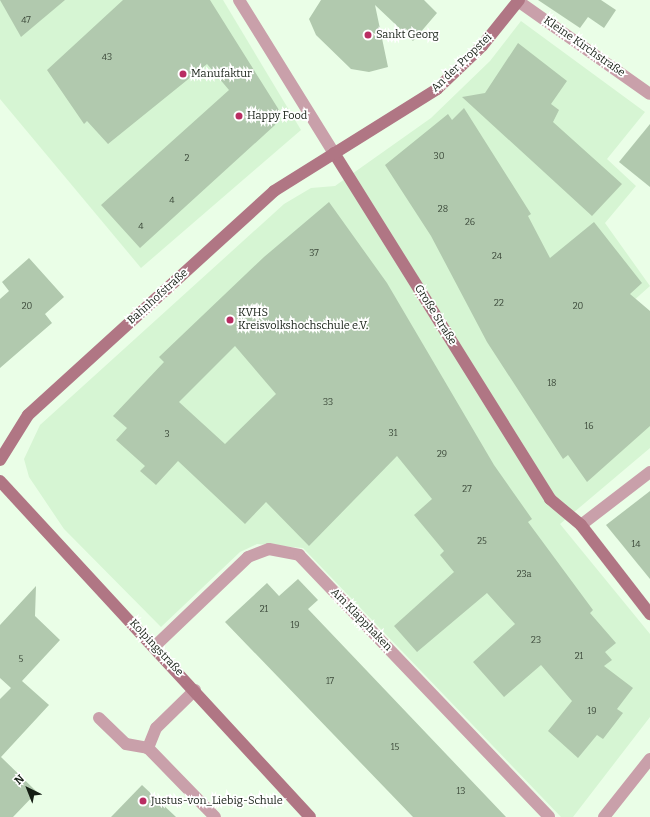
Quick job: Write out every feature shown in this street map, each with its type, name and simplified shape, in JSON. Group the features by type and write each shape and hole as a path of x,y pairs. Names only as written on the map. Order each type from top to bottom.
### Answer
{"street":[{"name":"Große Straße","path":"238,0 550,499 581,524 650,614"},
{"name":"An der Propstei","path":"334,153 381,127 437,89 482,46 519,0"},
{"name":"Kleine Kirchstraße","path":"519,0 650,94"},
{"name":"Bahnhofstraße","path":"0,460 28,415 274,191 334,153"},
{"path":"581,524 650,472"},
{"name":"Kolpingstraße","path":"0,481 155,646 310,817"},
{"name":"Am Klapphaken","path":"155,646 248,557 269,549 299,555 549,817"},
{"path":"148,748 156,728 195,690"},
{"path":"99,718 126,744 148,748 215,817"},
{"path":"604,817 650,759"}],"shaded area":[{"path":"0,0 223,0 301,130 141,268 0,99"},
{"path":"521,21 645,112 607,159 636,186 605,223 650,286 588,341 650,417 650,448 560,524 650,634 650,717 573,817 561,817 303,548 257,544 240,552 161,627 64,529 29,477 24,459 40,425 284,204 311,188 335,186 431,118 490,61"}],"building":[{"path":"0,0 65,0 21,37"},
{"path":"123,0 210,0 279,110 275,125 140,248 101,205 229,90 207,64 108,144 87,121 84,124 47,70"},
{"name":"Sankt Georg","path":"321,0 424,0 437,13 413,41 375,5 388,67 369,72 351,69 316,35 309,19"},
{"path":"538,0 601,0 616,10 604,28 588,17 580,28"},
{"path":"518,43 567,81 551,104 559,110 553,122 622,184 592,216 462,97 485,93"},
{"path":"464,108 531,214 528,216 550,258 594,222 642,283 630,294 650,311 650,426 587,482 568,455 563,459 487,342 431,236 385,165 448,114 452,120"},
{"path":"650,124 650,187 619,162"},
{"path":"329,202 387,283 494,465 532,519 528,522 593,610 590,613 616,643 605,652 612,660 604,666 633,688 617,709 623,713 603,739 597,735 578,758 548,731 572,701 541,665 504,697 473,662 515,624 487,593 417,652 394,626 454,572 440,555 444,551 414,515 432,499 397,456 309,546 266,502 245,524 178,461 156,485 140,471 145,466 116,440 127,428 113,416 164,362 159,357 264,257","holes":["235,346 276,394 225,444 179,402"]},
{"path":"29,258 64,297 45,314 52,323 0,368 0,299 9,291 2,282"},
{"path":"650,491 650,579 606,525"},
{"path":"298,579 318,600 308,609 506,817 413,817 225,622 267,583 279,596"},
{"path":"36,586 35,616 60,640 22,681 49,705 1,757 37,792 13,817 0,817 0,699 11,688 0,678 0,625"},
{"name":"Justus-von_Liebig-Schule","path":"142,785 176,817 111,817"}],"place":[{"name":"Sankt Georg","path":"368,35"},
{"name":"Manufaktur","path":"183,74"},
{"name":"Happy Food","path":"239,116"},
{"name":"KVHS Kreisvolkshochschule e.V.","path":"230,320"},
{"name":"Justus-von_Liebig-Schule","path":"143,801"}]}
